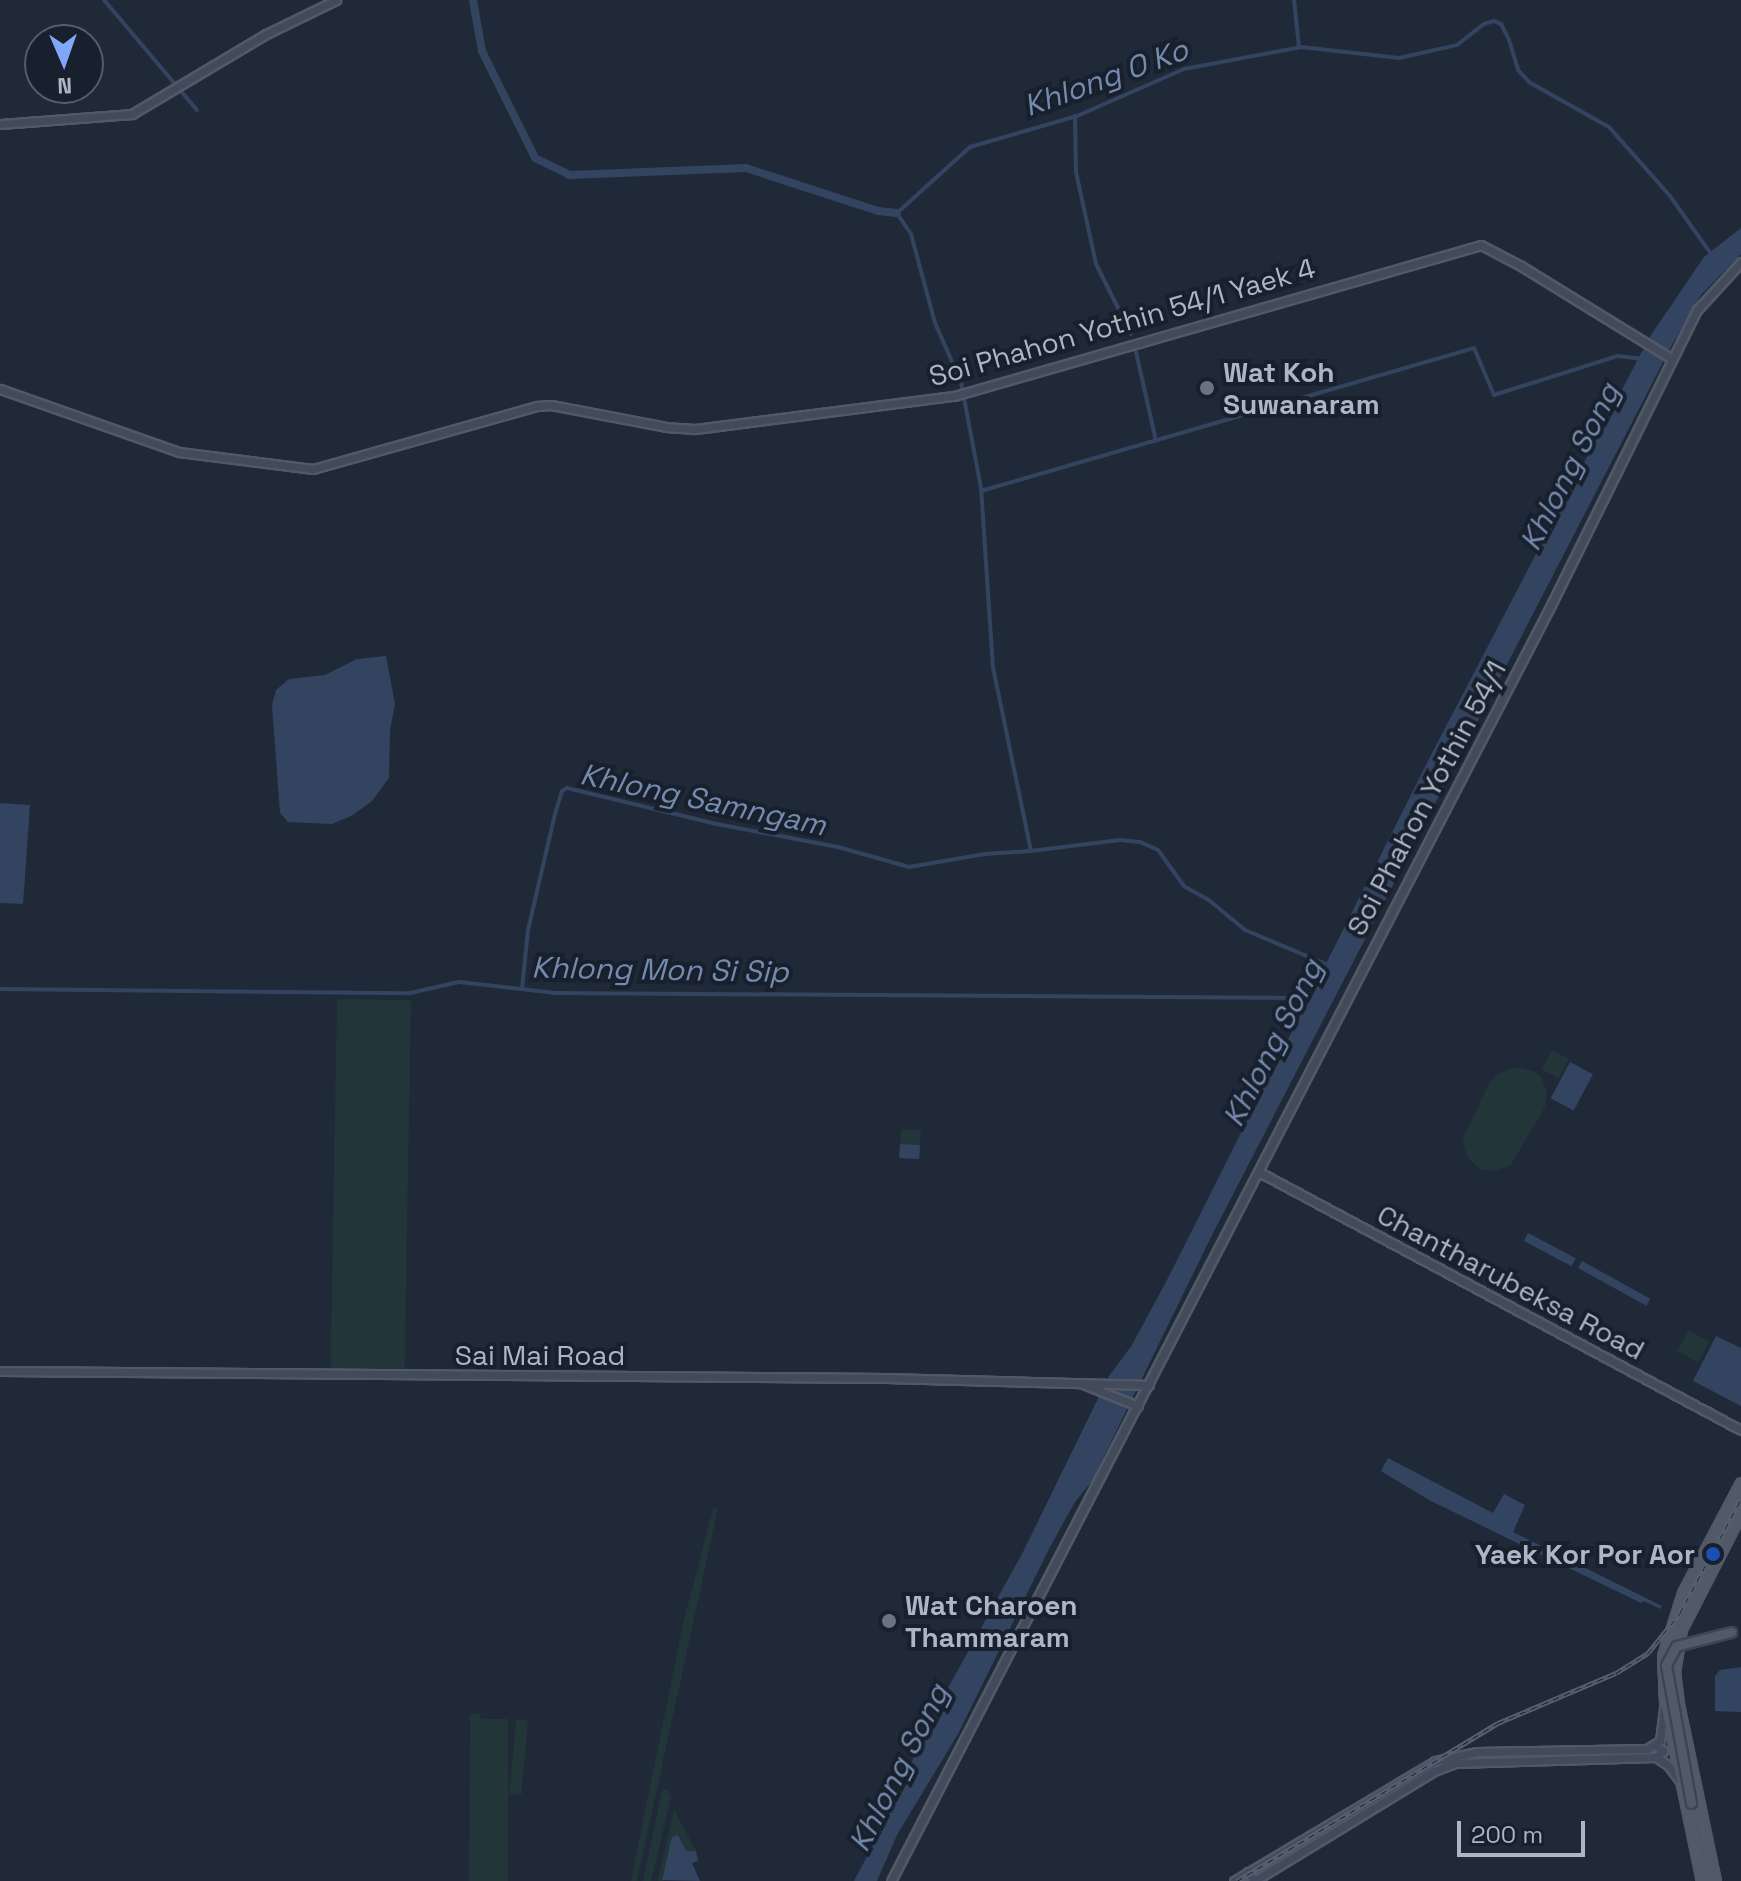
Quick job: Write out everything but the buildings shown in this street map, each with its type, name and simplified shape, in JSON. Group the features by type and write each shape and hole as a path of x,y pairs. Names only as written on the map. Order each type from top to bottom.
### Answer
{"main road":[{"path":"1702,1881 1665,1702 1663,1656 1672,1618 1741,1483"},
{"path":"1715,1881 1674,1672 1685,1619 1741,1512"},
{"path":"1696,1849 1691,1803 1666,1665 1676,1646 1731,1632"}],"street":[{"path":"0,124 132,114 279,27 336,0"},
{"name":"Soi Phahon Yothin 54/1 Yaek 4","path":"0,389 179,452 313,469 537,406 551,405 666,427 695,429 966,394 1476,245 1497,251 1672,359"},
{"name":"Soi Phahon Yothin 54/1","path":"891,1881 1145,1384 1259,1172 1310,1065 1549,609 1697,310 1741,262"},
{"name":"Chantharubeksa Road","path":"1259,1172 1741,1430"},
{"name":"Sai Mai Road","path":"0,1371 886,1378 1099,1386 1145,1384"},
{"name":"Sai Mai Road","path":"1099,1386 1135,1405"},
{"path":"1234,1881 1442,1758 1477,1752 1647,1749 1661,1737 1665,1702"},
{"path":"1655,1745 1663,1751 1656,1757"},
{"path":"1248,1872 1254,1881 1450,1764 1476,1760 1656,1757 1668,1765 1681,1783"}],"green space":[{"path":"337,999 411,1000 405,1369 331,1368"},
{"path":"1552,1050 1569,1059 1558,1078 1542,1069"},
{"path":"1517,1067 1536,1072 1542,1079 1547,1092 1545,1107 1510,1166 1493,1171 1482,1170 1469,1160 1463,1145 1464,1135 1490,1082 1500,1073"},
{"path":"901,1129 921,1130 920,1145 900,1144"},
{"path":"1689,1330 1710,1342 1698,1363 1677,1351"},
{"path":"713,1508 718,1509 637,1881 631,1881 683,1624"},
{"path":"470,1714 480,1714 481,1719 508,1719 508,1881 469,1881"},
{"path":"516,1719 528,1720 521,1795 509,1794"},
{"path":"662,1790 668,1790 671,1798 651,1881 643,1881"},
{"path":"674,1809 696,1851 686,1851 678,1835 663,1872 664,1881 658,1881"}],"water":[{"path":"1741,228 1741,254 1701,295 1672,345 1211,1237 1092,1481 1075,1502 1049,1549 958,1734 897,1835 877,1881 854,1881 900,1794 903,1780 938,1706 1023,1552 1109,1376 1132,1345 1167,1280 1431,755 1649,338 1704,257"},
{"path":"386,656 395,704 390,730 389,778 372,801 351,816 332,824 288,822 280,813 272,705 276,690 289,679 325,675 357,659"},
{"path":"0,803 30,805 23,904 0,903"},
{"path":"1570,1062 1593,1074 1574,1110 1551,1098"},
{"path":"900,1144 920,1145 919,1159 899,1158"},
{"path":"1528,1233 1576,1258 1571,1266 1524,1241"},
{"path":"1582,1261 1650,1299 1646,1306 1578,1268"},
{"path":"1716,1336 1741,1348 1741,1406 1693,1381"},
{"path":"1388,1458 1493,1513 1504,1494 1525,1505 1513,1532 1662,1606 1660,1609 1644,1601 1641,1603 1429,1500 1381,1471"},
{"path":"1741,1667 1741,1712 1715,1711 1715,1676 1720,1670"},
{"path":"678,1835 686,1851 696,1851 698,1861 692,1863 700,1881 662,1880 672,1837"}],"waterway":[{"path":"104,0 197,110"},
{"path":"473,0 482,51 535,158 570,175 746,168 878,211 897,213"},
{"path":"1294,0 1299,47"},
{"name":"Khlong Samngam","path":"1328,965 1245,930 1209,900 1184,886 1158,850 1140,842 1120,840 1031,851 993,668 981,488 961,382 935,323 911,234 897,213 970,147 1077,116 1184,69 1301,47 1399,58 1457,45 1484,24 1494,21 1501,24 1518,70 1529,82 1609,127 1670,196 1711,254"},
{"name":"Khlong O Ko","path":"1075,116 1076,172 1096,264 1131,334"},
{"name":"Khlong Song","path":"981,491 1474,348 1494,395 1618,356 1641,359"},
{"path":"1136,352 1156,441"},
{"name":"Khlong Samngam","path":"522,989 528,930 555,814 562,791 567,788 717,824 838,847 909,867 985,854 1031,851"},
{"name":"Khlong Mon Si Sip","path":"0,989 410,993 459,982 555,993 1311,998"}],"railway":[{"path":"1237,1881 1498,1723 1616,1673 1648,1653 1680,1613 1741,1499"}],"place":[{"name":"Wat Koh Suwanaram","path":"1207,388"},
{"name":"Yaek Kor Por Aor","path":"1713,1554"},
{"name":"Wat Charoen Thammaram","path":"889,1621"}]}
